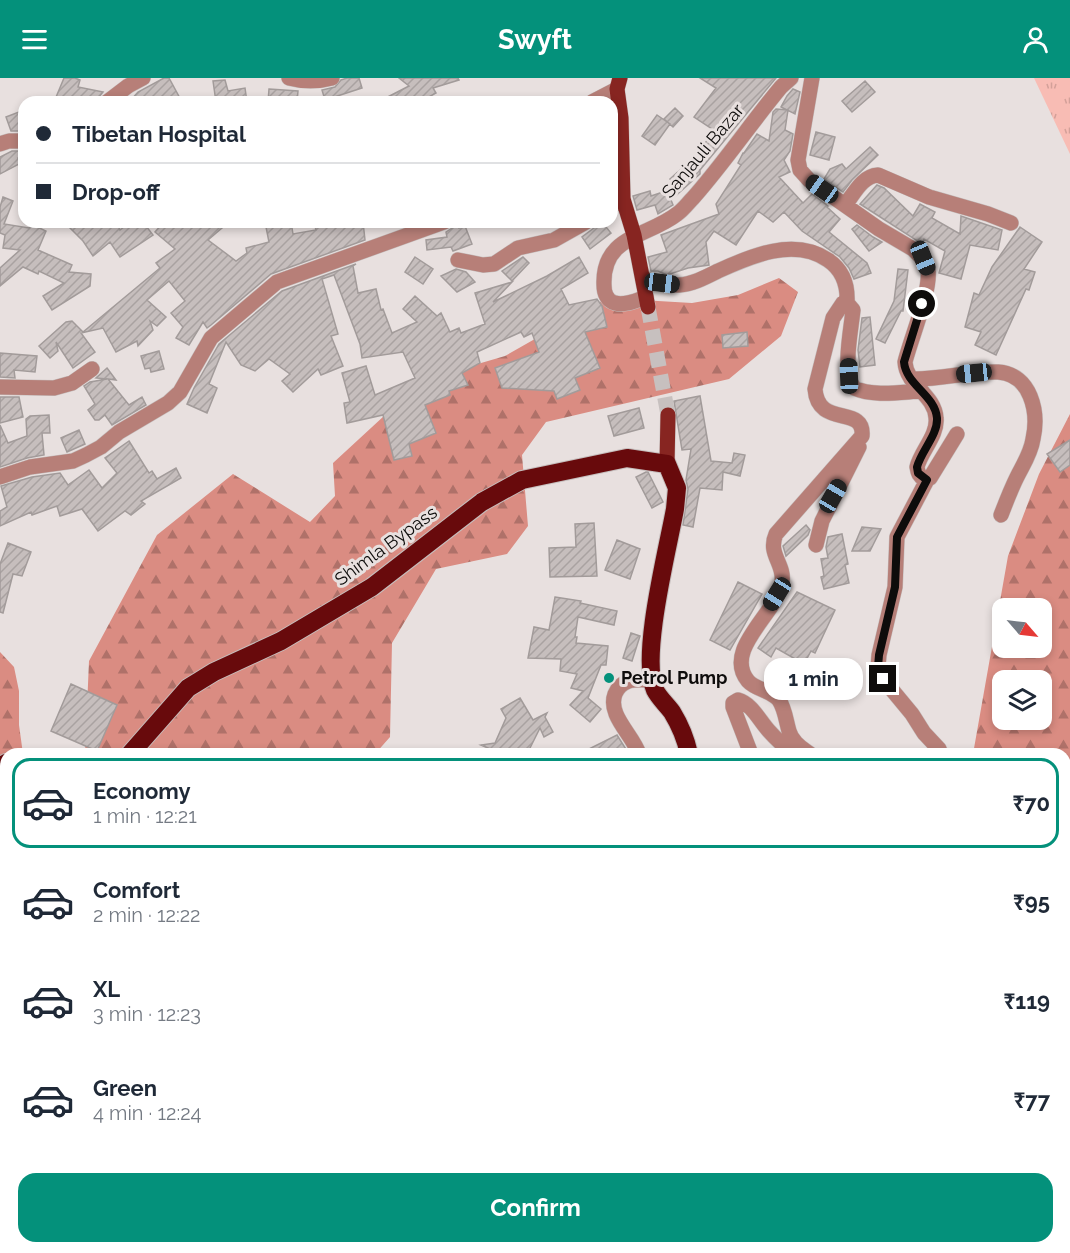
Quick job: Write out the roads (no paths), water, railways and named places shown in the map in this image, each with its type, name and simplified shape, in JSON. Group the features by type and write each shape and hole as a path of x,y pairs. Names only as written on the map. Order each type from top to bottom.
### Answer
{"highway":[{"name":"Shimla Bypass","path":"135,748 188,688 214,672 281,641 372,588 482,502 512,485 522,480 557,471 627,458 667,464"},
{"path":"667,464 677,488 652,639 650,670 655,691 672,712 688,748"}],"main road":[{"path":"618,83 621,118 618,202 634,235 647,302"},
{"path":"667,464 668,415"}],"street":[{"path":"115,96 143,78"},
{"path":"289,78 318,82 332,78"},
{"name":"Sanjauli Bazar","path":"647,302 616,304 609,300 604,291 603,277 615,250 634,235 676,215 694,197 781,87 791,78"},
{"path":"812,78 798,160 800,170 809,180 845,206 912,249 923,258 928,271 926,288 904,362 905,371 931,404 937,419 917,467 918,473 927,480"},
{"path":"600,96 618,83"},
{"path":"0,144 18,141"},
{"path":"845,206 863,181 871,175 878,175 929,197 1011,223"},
{"path":"0,477 30,467 73,461 101,447 119,432 168,403 185,385 211,338 277,282 427,228"},
{"path":"458,260 483,265 494,264 518,248 554,240 575,228"},
{"path":"643,279 679,285 699,280 765,253 790,249 806,250 820,255 834,264 844,278 848,289 848,303 852,310 848,358 849,376 854,388 862,392 922,391"},
{"path":"816,545 822,522 857,453 862,436 863,428 860,423 828,412 816,401 815,389 833,318 843,303 848,303"},
{"path":"0,387 54,388 72,383 92,369"},
{"path":"911,379 999,372 1011,374 1026,386 1031,399 1034,439 1001,515"},
{"path":"937,748 883,679 878,667 895,587 897,537 927,480 957,434"},
{"path":"804,748 792,737 779,700 748,681 741,662 742,654 782,582 773,550 776,534 862,436"},
{"path":"636,748 614,710 613,700 618,688 624,682 652,680"},
{"path":"749,748 733,707 733,703 738,700 745,702 768,730 788,748"}],"tunnel":[{"path":"648,307 668,415"}],"place":[{"name":"Petrol Pump","path":"609,678"}]}
